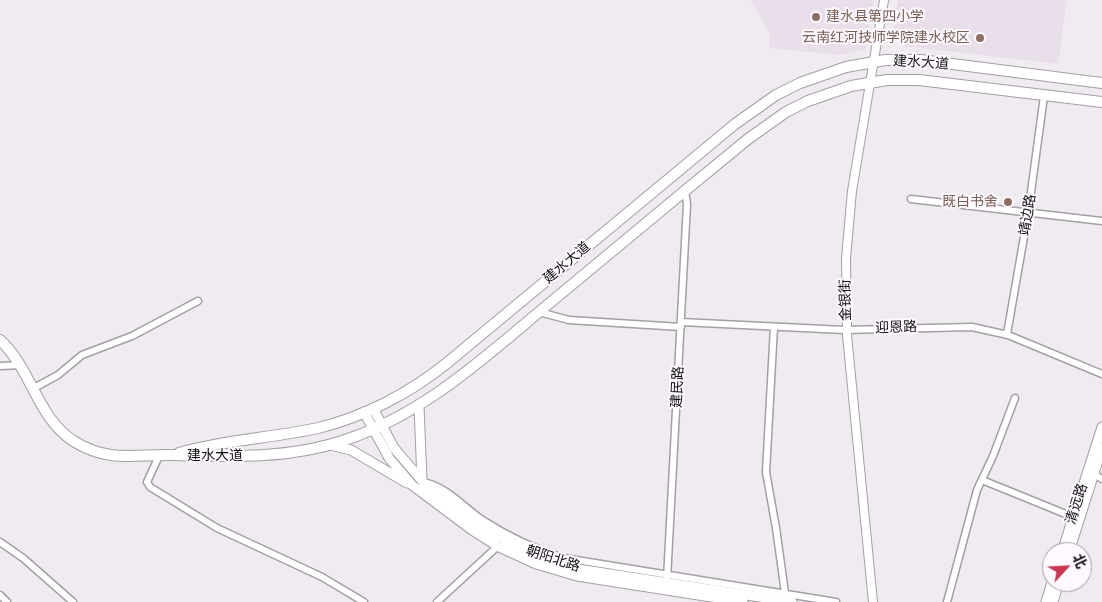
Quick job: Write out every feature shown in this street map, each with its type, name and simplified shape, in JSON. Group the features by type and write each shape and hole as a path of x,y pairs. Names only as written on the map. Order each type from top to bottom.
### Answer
{"main road":[{"name":"建水大道","path":"171,455 317,428 369,410 406,392 437,371 750,113 776,95 811,78 874,62 921,60 1102,83"},
{"name":"建水大道","path":"171,455 194,457 270,455 330,445 378,427 419,406 449,386 748,139 786,112 818,97 870,82 919,80 1102,102"},
{"path":"0,340 22,365 52,421 76,442 110,456 171,455"},
{"path":"419,406 422,482"},
{"name":"朝阳北路","path":"369,410 390,458 412,485 498,546 536,564 577,576 743,602"},
{"name":"朝阳北路","path":"378,427 422,482 477,524 525,552 578,568 667,579 792,602"},
{"name":"清远路","path":"1065,542 1102,427"},
{"path":"330,445 351,450 393,477 412,485"},
{"name":"清远路","path":"1072,542 1102,448"}],"street":[{"name":"金银街","path":"873,602 847,330 846,258 849,214 884,0"},
{"name":"靖边路","path":"1006,334 1028,214 1044,96"},
{"name":"建民路","path":"667,579 687,204 685,191"},
{"path":"911,199 1102,222"},
{"path":"34,388 58,374 82,355 132,336 198,301"},
{"name":"迎恩路","path":"538,312 568,320 681,325 847,330 967,326 1006,334 1102,374"},
{"path":"774,327 766,472 776,528 784,593"},
{"path":"0,366 22,365"},
{"path":"947,602 977,490 1014,398"},
{"path":"159,456 147,482 150,487 217,528 322,577 364,602"},
{"path":"1094,474 1102,479"},
{"path":"982,480 1073,516"},
{"path":"0,542 24,558 73,602"},
{"path":"437,602 498,546"},
{"path":"667,579 784,593 836,602"},
{"path":"0,595 6,602"}],"shaded area":[{"name":"建水县第四小学","path":"751,0 874,0 865,50 840,55 769,48 770,35"},
{"name":"云南红河技师学院建水校区","path":"898,0 1067,0 1058,64 904,46 893,30"}],"place":[{"name":"建水县第四小学","path":"816,17"},
{"name":"云南红河技师学院建水校区","path":"980,38"},
{"name":"既白书舍","path":"1008,202"}]}
